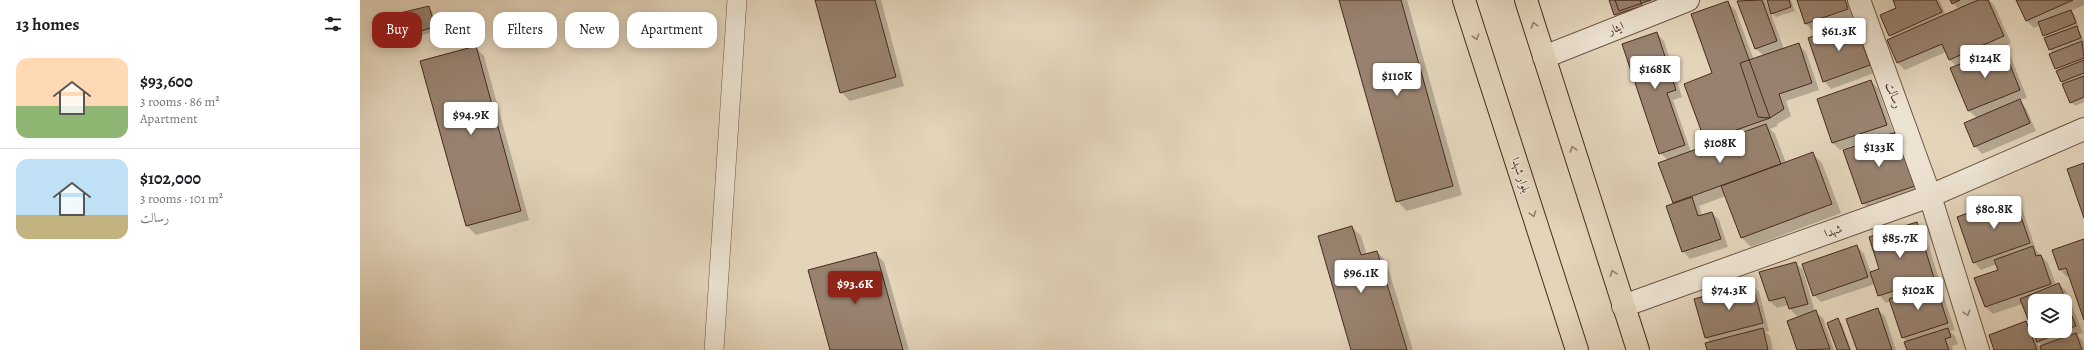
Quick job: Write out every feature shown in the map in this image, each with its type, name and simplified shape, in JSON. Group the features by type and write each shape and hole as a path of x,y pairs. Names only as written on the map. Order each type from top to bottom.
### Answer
{"main road":[{"name":"بلوار شهدا","path":"1464,0 1577,350"},
{"path":"1526,0 1638,350"}],"street":[{"name":"ایثار","path":"1544,57 1688,0"},
{"name":"رسالت","path":"1859,0 1930,196 1978,350"},
{"name":"شهدا","path":"1623,306 1930,196 2084,129"}],"lane":[{"path":"714,350 737,0"}],"building":[{"path":"815,0 875,0 896,77 840,93"},
{"path":"1339,0 1401,0 1453,186 1396,202"},
{"path":"1609,0 1640,0 1642,6 1614,15"},
{"path":"1615,0 1651,0 1619,11"},
{"path":"1762,0 1777,41 1755,49 1737,1"},
{"path":"1767,0 1789,0 1791,7 1771,14"},
{"path":"1797,0 1845,0 1848,9 1805,24"},
{"path":"1893,0 1936,0 1942,12 1889,36 1880,15 1896,8"},
{"path":"1950,0 1960,0 1952,4"},
{"path":"1978,0 1988,0 2004,36 1949,60 1942,44 1897,63 1887,40"},
{"path":"2016,0 2073,0 2026,21"},
{"path":"1728,1 1770,118 1705,141 1684,84 1712,73 1691,14"},
{"path":"429,6 431,12 430,28 422,31 422,12 404,12"},
{"path":"2071,10 2076,23 2043,36 2038,22"},
{"path":"1854,21 1870,65 1823,82 1808,38"},
{"path":"2077,26 2081,38 2049,50 2044,38"},
{"path":"1657,32 1676,90 1667,93 1685,145 1659,154 1622,44"},
{"path":"2082,41 2084,58 2055,69 2049,54"},
{"path":"1799,43 1812,83 1779,94 1784,109 1770,118 1758,117 1740,63"},
{"path":"2003,47 2020,90 1968,111 1950,68"},
{"path":"469,48 477,48 521,211 466,226 420,61"},
{"path":"2084,60 2084,73 2061,82 2056,71"},
{"path":"2084,76 2084,97 2070,103 2062,84"},
{"path":"1871,80 1887,125 1832,143 1817,99"},
{"path":"2020,99 2030,123 1974,147 1964,123"},
{"path":"1766,124 1781,164 1673,203 1658,163"},
{"path":"1896,132 1915,186 1862,204 1843,150"},
{"path":"1813,152 1832,204 1741,238 1721,186"},
{"path":"2084,163 2084,218 2067,169"},
{"path":"2014,196 2030,243 1973,263 1957,217"},
{"path":"1692,197 1698,216 1712,212 1721,239 1682,252 1666,206"},
{"path":"1917,222 1934,278 1878,296 1870,272 1879,269 1869,237"},
{"path":"1352,226 1361,255 1377,251 1407,350 1351,350 1318,236"},
{"path":"2084,239 2084,320 2066,268 2059,270 2052,250"},
{"path":"1857,245 1868,277 1813,296 1802,264"},
{"path":"2033,246 2036,256 2041,255 2051,284 1985,307 1974,278 1998,270 1994,260"},
{"path":"876,252 903,350 830,350 808,270"},
{"path":"1796,262 1808,304 1789,309 1785,297 1769,301 1759,272"},
{"path":"1752,283 1763,323 1705,338 1694,299"},
{"path":"2059,283 2063,294 2032,294"},
{"path":"1935,284 1948,323 1902,338 1889,299"},
{"path":"2028,296 2028,319 2020,299"},
{"path":"1878,308 1892,350 1857,350 1846,319"},
{"path":"1816,310 1830,349 1797,350 1787,321"},
{"path":"2072,316 2076,326 2072,327"},
{"path":"1838,318 1850,350 1837,350 1827,323"},
{"path":"2026,321 2028,326 2028,338 2032,338 2037,350 1994,350 1989,335"},
{"path":"1763,328 1768,350 1707,350 1705,343"},
{"path":"1948,328 1951,337 1945,339 1949,350 1907,350 1904,342"},
{"path":"2076,333 2082,350 2041,350 2040,346 2062,338 2072,338 2072,334"},
{"path":"2035,338 2047,338 2037,342"}]}
